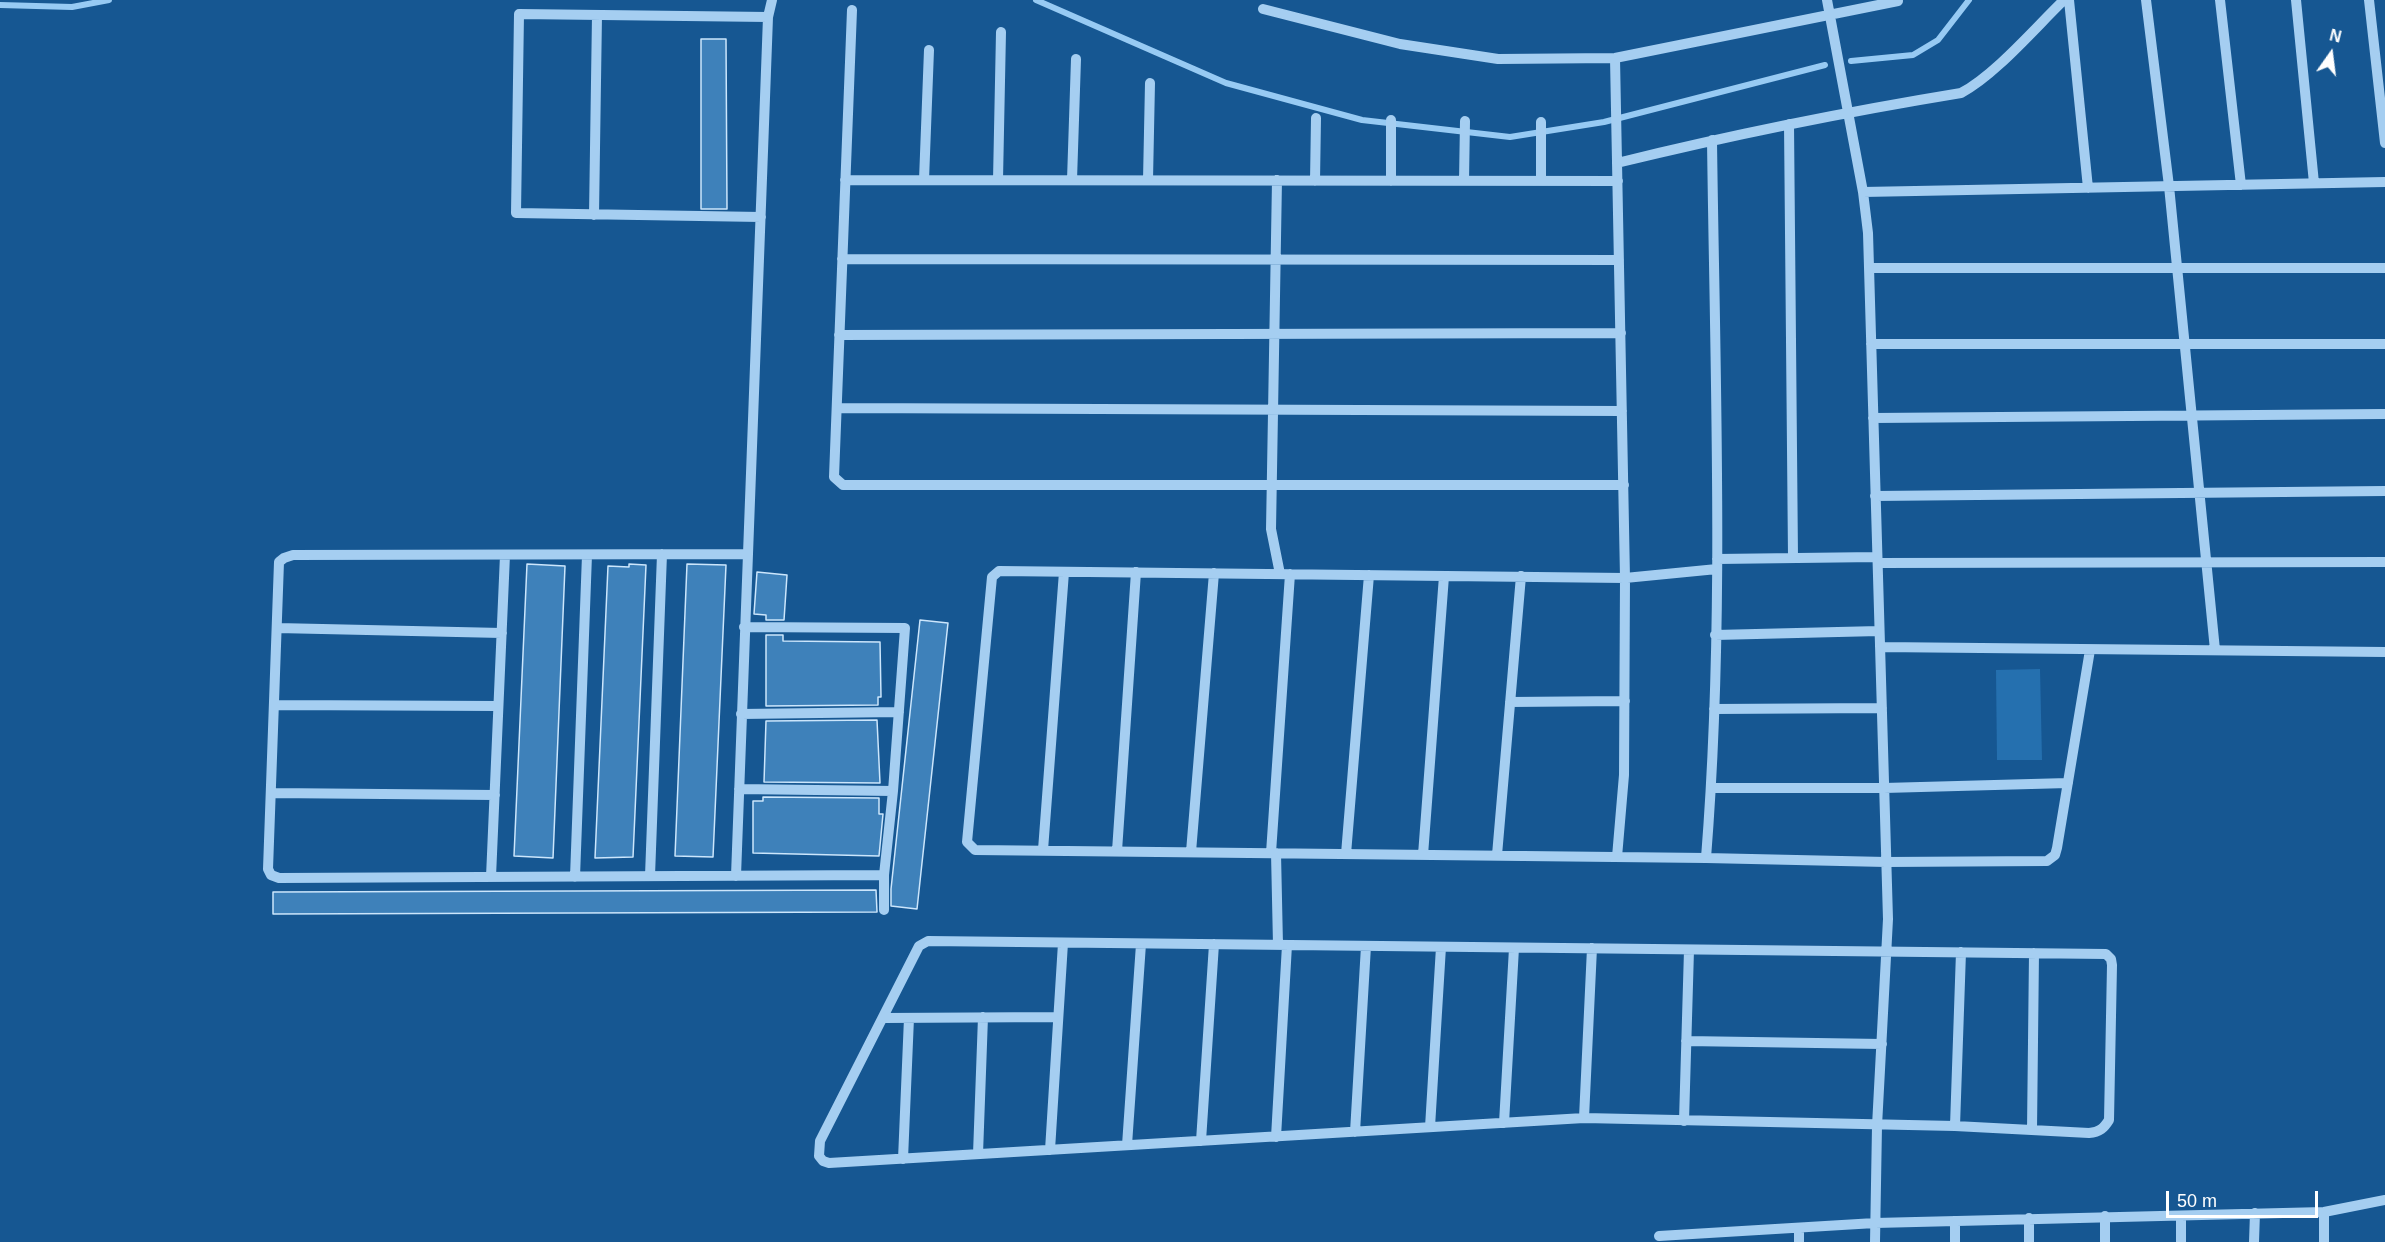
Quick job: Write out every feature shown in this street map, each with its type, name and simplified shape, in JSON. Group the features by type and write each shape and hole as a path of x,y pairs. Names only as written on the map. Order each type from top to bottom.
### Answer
{"street":[{"path":"736,876 768,17 772,0"},
{"path":"1827,0 1828,16 1863,192 1869,268 1886,862 1886,952 1877,1126 1875,1242"},
{"path":"1617,163 1847,111 1961,93 1990,72 2064,0"},
{"path":"2069,0 2088,188"},
{"path":"2146,0 2169,186 2215,650"},
{"path":"2220,0 2241,185"},
{"path":"2295,0 2314,183"},
{"path":"2369,0 2385,143"},
{"path":"1263,9 1400,44 1498,59 1615,58 1898,2"},
{"path":"852,10 834,477 843,485 1624,485"},
{"path":"761,217 516,213 519,14 768,17"},
{"path":"594,215 597,15"},
{"path":"998,180 1001,32"},
{"path":"924,180 929,50"},
{"path":"1072,180 1076,58"},
{"path":"1615,58 1625,578 1624,775 1617,857"},
{"path":"1148,180 1150,83"},
{"path":"1315,181 1316,118"},
{"path":"1391,120 1391,181"},
{"path":"1464,181 1465,121"},
{"path":"1540,181 1541,122"},
{"path":"1789,124 1793,558"},
{"path":"1706,858 1712,788 1717,564 1712,140"},
{"path":"845,180 1618,181"},
{"path":"1276,1137 1282,945 1274,853 1285,574 1271,529 1277,180"},
{"path":"1863,192 2385,182"},
{"path":"842,259 1619,260"},
{"path":"1869,268 2385,268"},
{"path":"839,335 1621,333"},
{"path":"1871,344 2385,344"},
{"path":"837,408 1622,411"},
{"path":"1873,418 2385,414"},
{"path":"1875,496 2385,491"},
{"path":"650,876 662,554"},
{"path":"747,554 293,555 284,558 279,562 268,869 271,875 279,878 884,875"},
{"path":"491,877 505,555"},
{"path":"575,877 587,555"},
{"path":"2090,650 2057,848 2051,859 2041,861 1886,862 1497,855 975,850 968,842 992,577 999,571 1625,578 1717,564 1793,558 2385,562"},
{"path":"1043,850 1064,572"},
{"path":"1117,851 1136,572"},
{"path":"1191,852 1214,573"},
{"path":"1346,854 1369,575"},
{"path":"1423,855 1444,576"},
{"path":"1497,855 1521,576"},
{"path":"744,627 905,628 893,791 884,875 884,910"},
{"path":"277,628 502,633"},
{"path":"1715,635 1880,631"},
{"path":"1880,647 2385,652"},
{"path":"1510,702 1624,701"},
{"path":"274,705 498,706"},
{"path":"1713,709 1882,708"},
{"path":"741,714 899,712"},
{"path":"1712,788 1884,788 2068,783"},
{"path":"739,789 893,791"},
{"path":"271,793 495,795"},
{"path":"924,943 1282,945 2106,954 2111,959 2112,965 2109,1119 2097,1132 1955,1126 1584,1118 829,1163 823,1161 819,1156 820,1141 919,946 924,943"},
{"path":"1050,1150 1063,943"},
{"path":"1127,1146 1141,944"},
{"path":"1201,1141 1214,945"},
{"path":"1355,1132 1366,946"},
{"path":"1430,1127 1441,947"},
{"path":"1504,1123 1514,948"},
{"path":"1584,1118 1592,948"},
{"path":"1684,1120 1689,950"},
{"path":"1955,1126 1960,952"},
{"path":"2032,1130 2034,953"},
{"path":"978,1154 983,1017"},
{"path":"884,1018 1058,1017"},
{"path":"903,1159 909,1018"},
{"path":"1686,1041 1882,1044"},
{"path":"1659,1236 1726,1238 1799,1228 1875,1223 2324,1212 2385,1200"},
{"path":"2324,1212 2324,1242"},
{"path":"2254,1213 2254,1242"},
{"path":"2105,1216 2105,1242"},
{"path":"2181,1216 2181,1242"},
{"path":"2029,1218 2029,1242"},
{"path":"1955,1221 1955,1242"},
{"path":"1799,1228 1799,1242"}],"shaded area":[{"path":"2040,669 2042,760 1997,760 1996,670"}],"building":[{"path":"701,39 726,39 727,209 701,209"},
{"path":"527,564 565,566 553,858 514,856"},
{"path":"629,564 646,565 633,857 595,858 608,566 629,567"},
{"path":"687,564 726,565 713,857 675,856"},
{"path":"757,572 787,575 784,620 766,620 766,615 754,614"},
{"path":"920,620 948,623 917,909 891,906 891,889"},
{"path":"766,635 783,635 783,641 880,642 881,697 878,697 878,705 766,706"},
{"path":"877,720 880,783 764,782 766,721"},
{"path":"763,797 879,798 879,814 883,814 879,856 753,853 753,801 763,801"},
{"path":"876,890 877,912 273,914 273,892"}],"waterway":[{"path":"0,5 72,7 109,0"},
{"path":"1036,0 1226,83 1362,120 1510,137 1604,122 1825,65"},
{"path":"1851,61 1913,55 1938,40 1969,0"}]}
